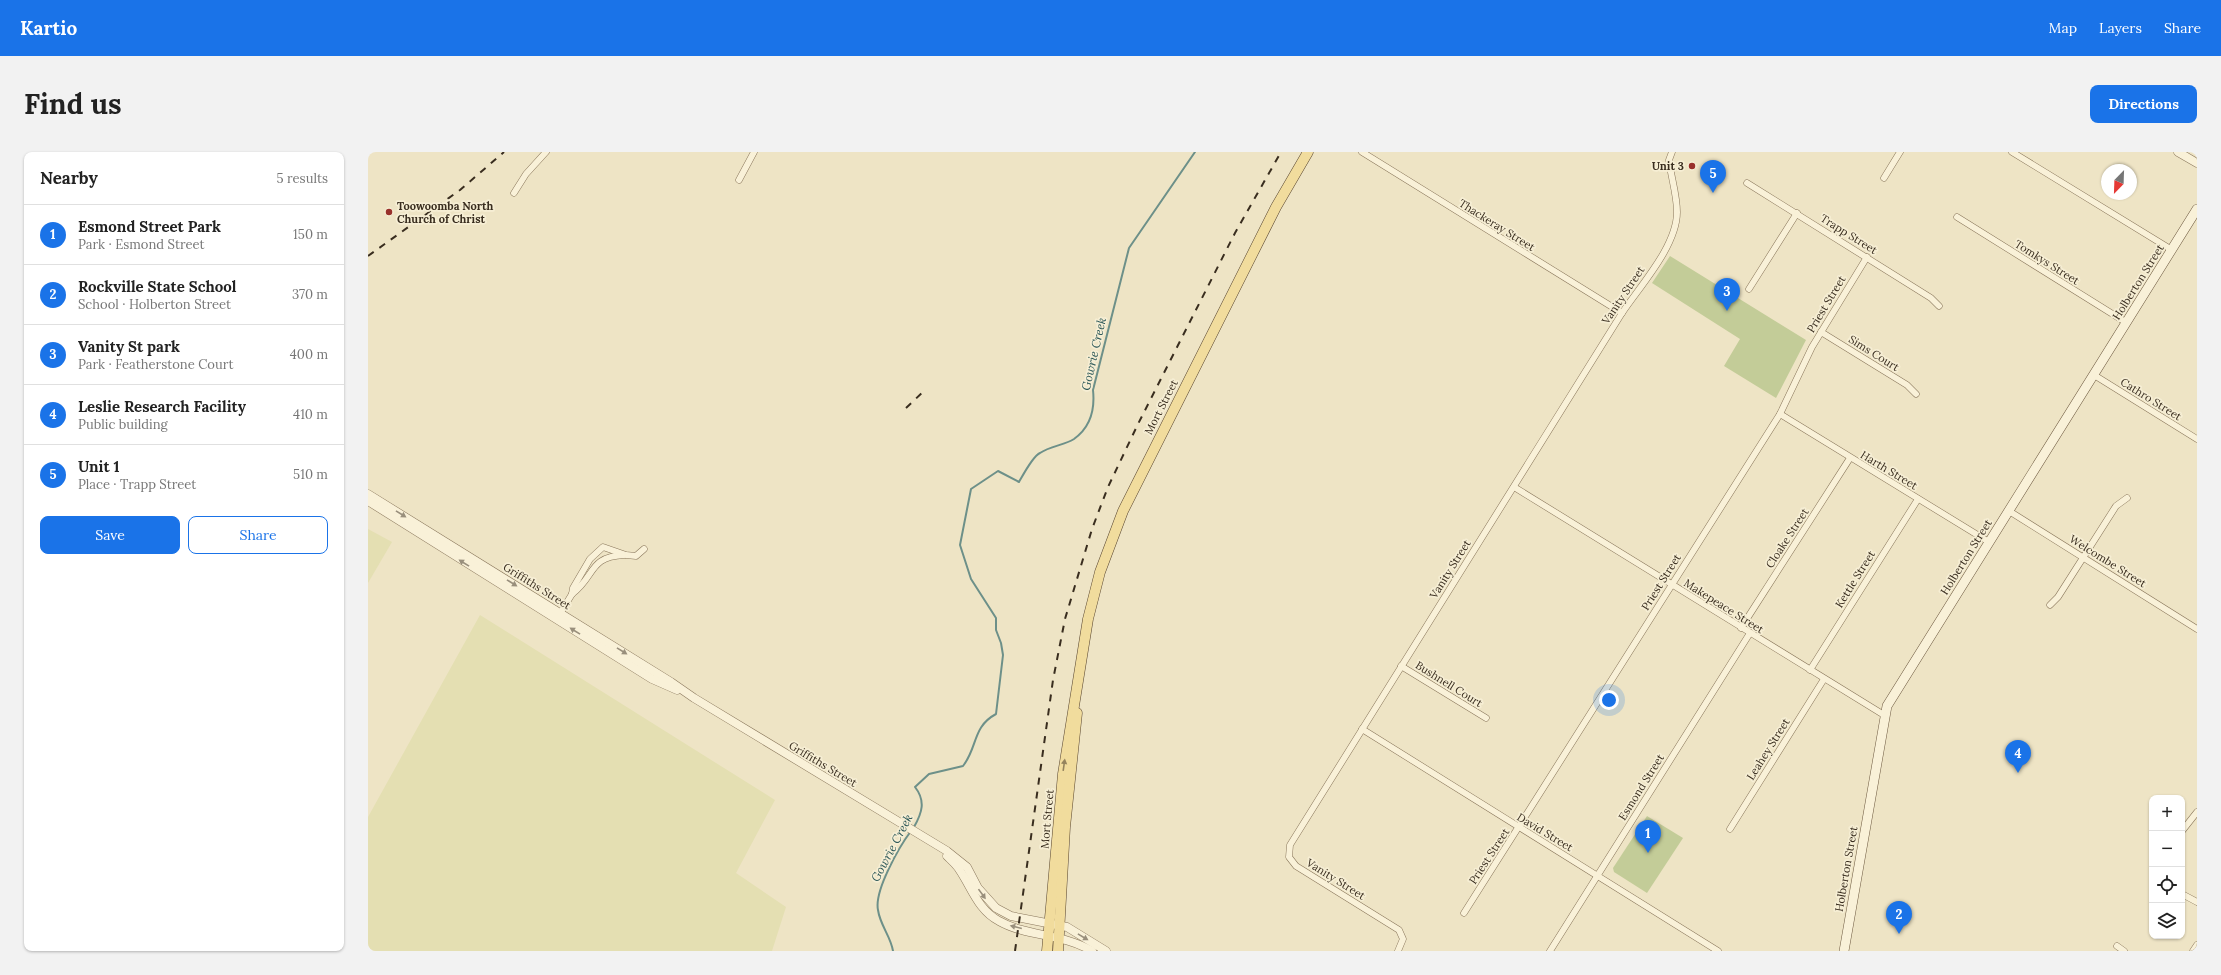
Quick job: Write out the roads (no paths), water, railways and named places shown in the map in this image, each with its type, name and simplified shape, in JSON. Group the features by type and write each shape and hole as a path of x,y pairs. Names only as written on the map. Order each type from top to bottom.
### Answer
{"main road":[{"name":"Mort Street","path":"1058,951 1054,936 1062,774 1093,597 1110,541 1123,511 1276,207 1308,152"},
{"name":"Holberton Street","path":"1844,951 1884,715 1887,706 2197,209"},
{"name":"Mort Street","path":"1047,951 1054,936"}],"street":[{"path":"514,193 526,174 546,152"},
{"path":"739,180 754,152"},
{"name":"Thackeray Street","path":"1362,152 1622,313"},
{"name":"Vanity Street","path":"1398,951 1403,939 1399,930 1296,866 1289,857 1290,845 1622,313 1666,248 1674,233 1677,212 1669,160 1672,152"},
{"path":"1884,178 1900,152"},
{"path":"2012,152 2172,250"},
{"path":"2178,152 2197,164"},
{"name":"Trapp Street","path":"1747,183 1867,257 1931,298 1939,306"},
{"path":"1749,289 1797,213"},
{"name":"Tomkys Street","path":"1956,217 2127,323"},
{"name":"Priest Street","path":"1464,913 1780,414 1821,332 1867,257"},
{"name":"Sims Court","path":"1821,332 1907,385 1916,394"},
{"name":"Cathro Street","path":"2094,375 2197,439"},
{"name":"Harth Street","path":"1780,414 1989,542"},
{"name":"Cloake Street","path":"1742,628 1850,458"},
{"name":"Makepeace Street","path":"1514,487 1884,715"},
{"name":"Griffiths Street","path":"368,494 559,616"},
{"path":"2050,605 2058,597 2116,506 2127,498"},
{"name":"Kettle Street","path":"1810,670 1918,499"},
{"name":"Griffiths Street","path":"368,501 671,682 694,698 956,858 967,867 978,888 986,899 996,908 1011,916 1055,924 1106,951"},
{"name":"Welcombe Street","path":"2009,511 2197,628"},
{"path":"572,594 572,588 590,559 603,547 626,555"},
{"path":"559,616 572,594 578,590 601,560 612,556 636,556 644,549"},
{"name":"Esmond Street","path":"1550,951 1750,633"},
{"name":"Bushnell Court","path":"1401,666 1486,718"},
{"name":"Leahey Street","path":"1730,829 1824,679"},
{"name":"David Street","path":"1362,730 1519,828 1598,875 1718,951"},
{"path":"2185,827 2197,812"},
{"name":"Griffiths Street","path":"941,849 958,867 973,895 989,914 999,921 1011,926 1078,942 1092,951"},
{"path":"2185,896 2197,902"},
{"path":"2193,951 2197,945"},
{"path":"2117,946 2124,951"}],"waterway":[{"name":"Gowrie Creek","path":"914,827 922,807 921,797 915,787 929,774 963,766 968,759 979,731 988,719 996,714 1003,655 1001,643 996,630 996,618 971,579 960,545 971,489 998,471 1019,482 1028,466 1037,455 1074,439 1080,434 1088,423 1092,411 1093,390 1129,248 1195,152"},
{"name":"Gowrie Creek","path":"893,951 879,915 878,902 888,869 911,831"}],"railway":[{"path":"368,256 460,190 504,152"},
{"path":"1015,951 1053,680 1065,619 1092,529 1108,487 1138,424 1235,233 1281,152"},
{"path":"906,408 924,391"}],"place":[{"name":"Unit 3","path":"1692,166"},
{"name":"Unit 1","path":"1713,193"},
{"name":"Toowoomba North Church of Christ","path":"389,212"},
{"name":"Vanity St park","path":"1727,311"},
{"name":"Leslie Research Facility","path":"2018,773"},
{"name":"Esmond Street Park","path":"1648,853"},
{"name":"Rockville State School","path":"1899,934"}]}
